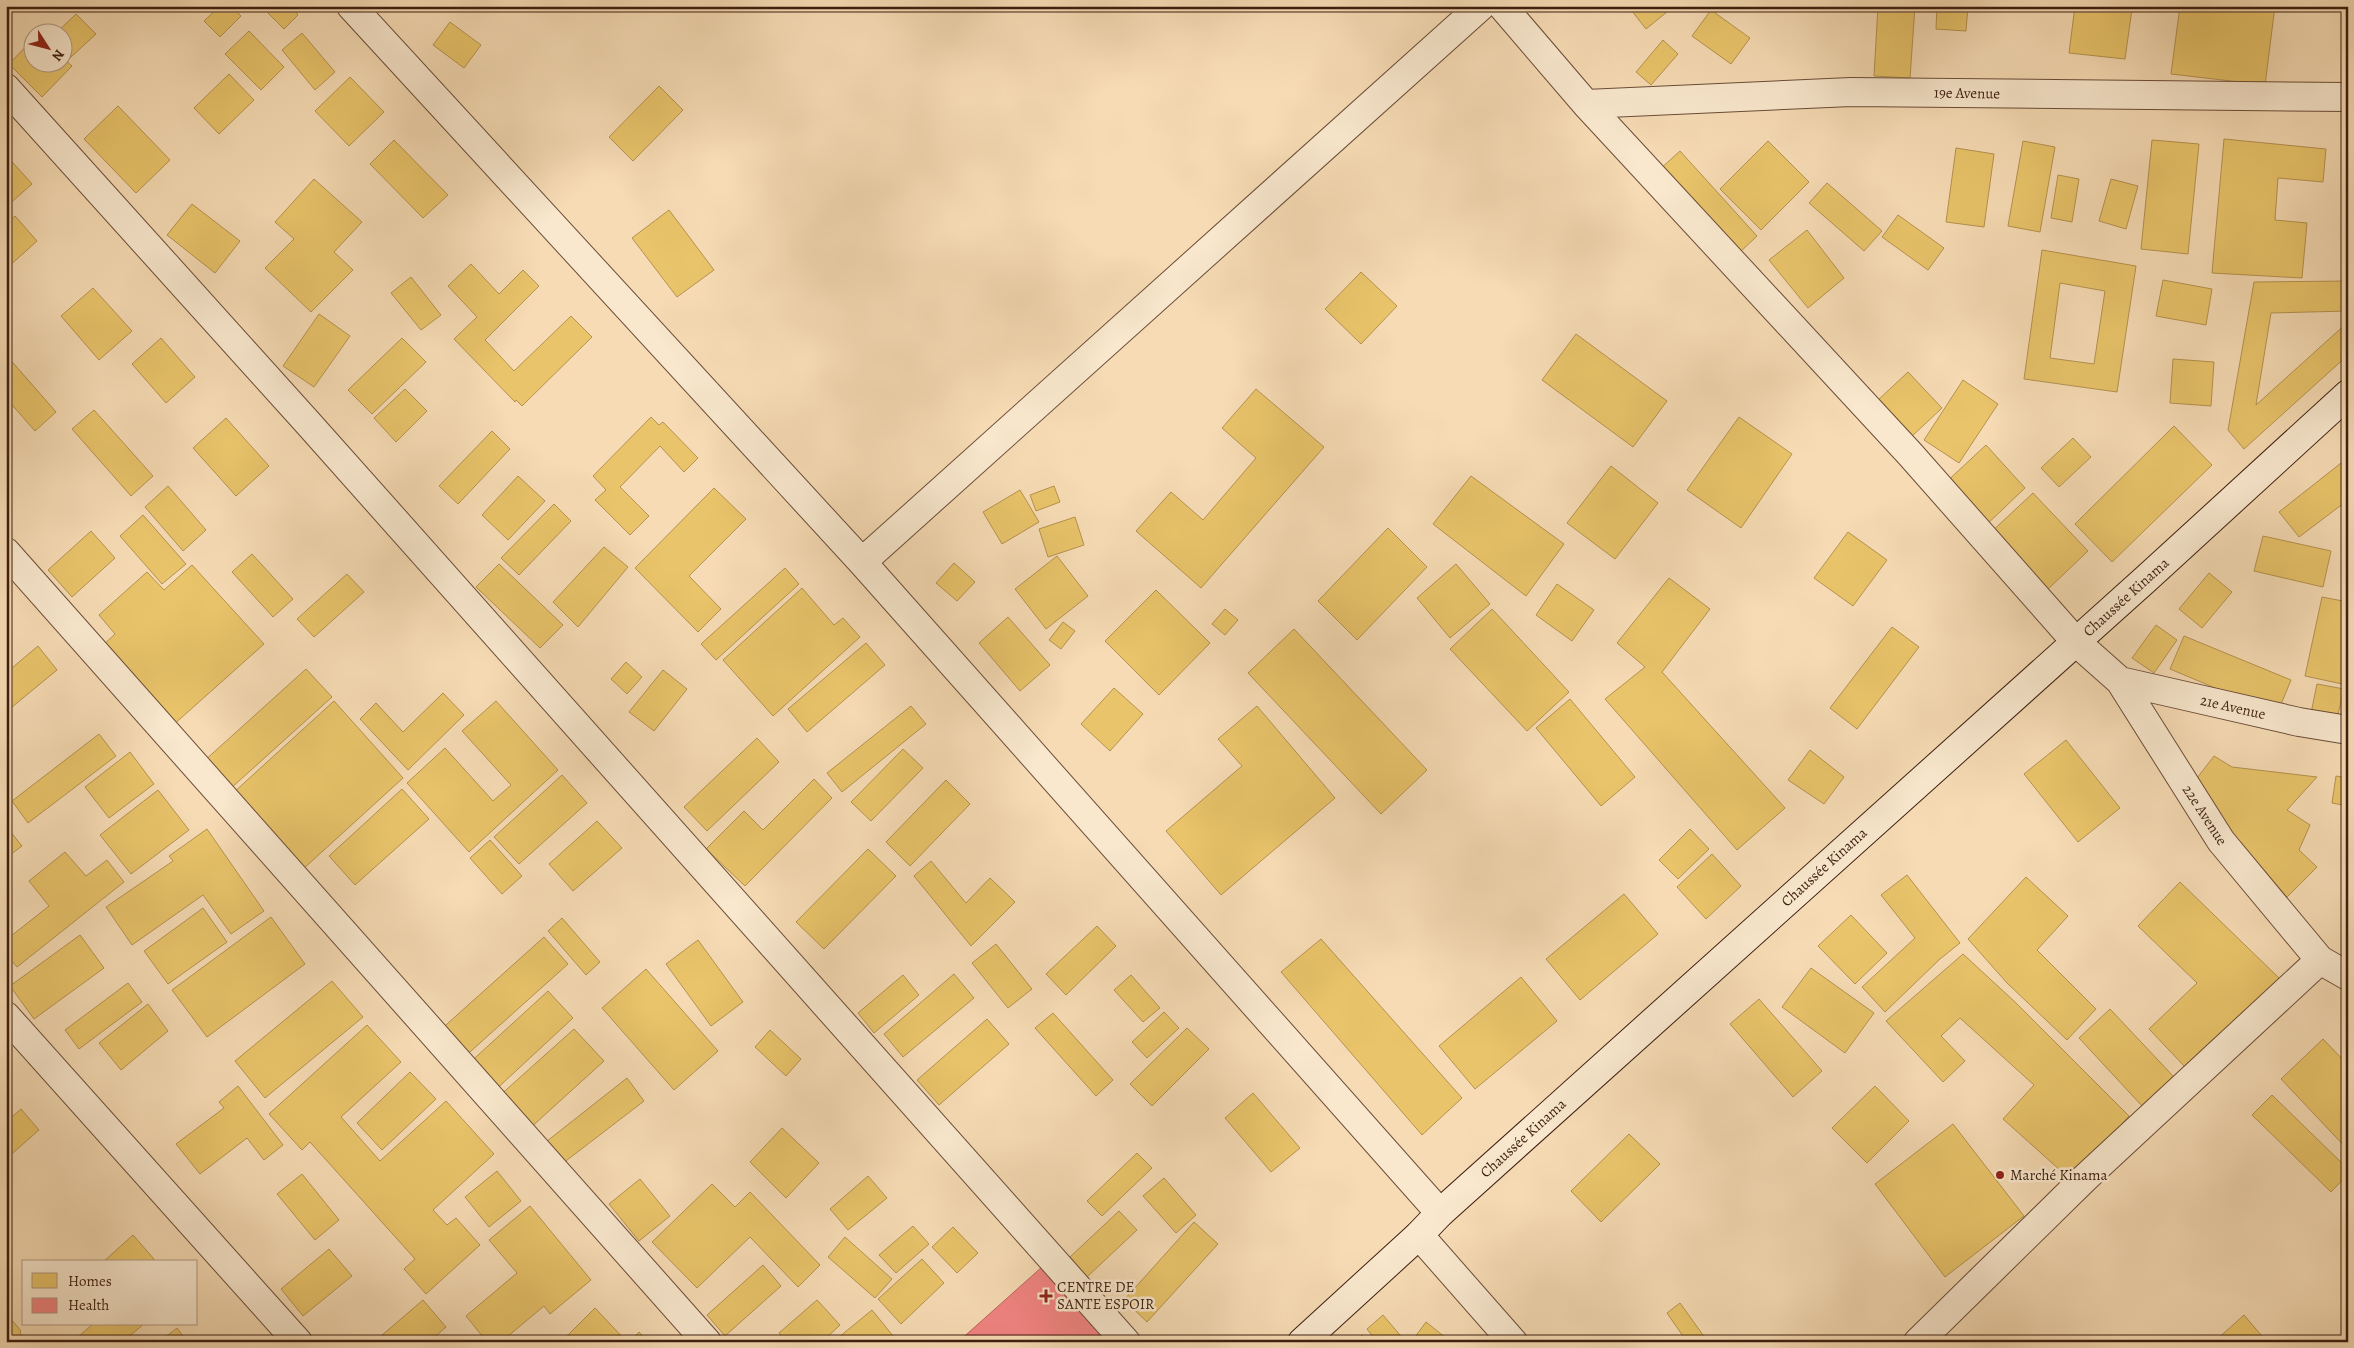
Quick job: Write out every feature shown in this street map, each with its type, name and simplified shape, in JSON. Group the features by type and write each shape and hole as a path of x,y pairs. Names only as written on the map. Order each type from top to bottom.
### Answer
{"street":[{"path":"351,6 862,562 1440,1213"},
{"path":"862,562 1481,6"},
{"name":"22e Avenue","path":"1502,6 1586,104 1910,454 2076,642 2120,681 2221,841 2320,960 2348,976"},
{"path":"6,88 308,423 1126,1342"},
{"name":"19e Avenue","path":"1586,104 1851,92 2348,97"},
{"name":"Chaussée Kinama","path":"1302,1342 1419,1235 1440,1213 2076,642 2348,394"},
{"path":"6,552 707,1342"},
{"name":"21e Avenue","path":"2120,681 2299,722 2348,730"},
{"path":"1918,1342 2085,1178 2320,960"},
{"path":"6,1016 298,1342"},
{"path":"1419,1235 1513,1342"}],"building: Homes":[{"path":"220,6 231,6 241,16 220,37 204,21"},
{"path":"261,6 290,6 298,15 284,29"},
{"path":"1628,6 1673,6 1673,7 1646,29"},
{"path":"1878,6 1915,6 1910,78 1874,76"},
{"path":"1937,6 1968,6 1966,31 1936,29"},
{"path":"2075,6 2108,6 2132,9 2125,59 2069,53"},
{"path":"2180,6 2275,6 2265,85 2171,74"},
{"path":"1711,10 1750,38 1731,64 1692,36"},
{"path":"76,14 96,34 72,56 72,22 68,22"},
{"path":"450,22 481,45 464,68 433,45"},
{"path":"249,31 284,67 261,90 225,54"},
{"path":"302,33 335,72 315,90 282,50"},
{"path":"1663,40 1678,54 1651,85 1636,72"},
{"path":"22,50 22,72 66,72 42,97 9,64"},
{"path":"229,74 254,100 219,134 194,108"},
{"path":"350,77 384,112 349,146 315,111"},
{"path":"659,86 683,110 633,161 609,137"},
{"path":"118,106 170,160 136,193 84,139"},
{"path":"2224,139 2326,149 2323,182 2278,178 2275,220 2307,223 2302,278 2212,273"},
{"path":"394,140 448,195 423,218 370,164"},
{"path":"2152,140 2199,144 2188,254 2141,249"},
{"path":"1768,141 1809,182 1761,230 1720,189"},
{"path":"2023,141 2055,147 2040,232 2008,226"},
{"path":"1956,148 1994,154 1984,227 1946,222"},
{"path":"1680,151 1757,236 1737,255 1659,170"},
{"path":"6,155 32,184 6,207"},
{"path":"2058,175 2079,179 2072,222 2051,218"},
{"path":"314,179 362,222 334,252 353,270 311,312 265,268 294,239 275,222"},
{"path":"2111,179 2138,186 2126,229 2099,221"},
{"path":"1827,183 1882,231 1864,251 1809,203"},
{"path":"192,204 240,241 215,273 167,235"},
{"path":"2348,206 2348,222 2343,221"},
{"path":"669,210 714,270 677,297 632,238"},
{"path":"1898,215 1944,248 1928,270 1882,237"},
{"path":"15,216 37,241 6,269 6,224"},
{"path":"1807,230 1844,278 1808,308 1769,260"},
{"path":"2042,250 2136,266 2117,392 2024,379","holes":["2060,283 2105,291 2094,364 2050,358"]},
{"path":"471,264 499,294 523,270 539,286 485,340 514,371 571,316 592,337 522,406 516,400 515,402 454,339 477,317 448,286"},
{"path":"1361,272 1397,306 1361,344 1325,309"},
{"path":"411,277 441,315 421,330 391,293"},
{"path":"2163,280 2212,289 2206,325 2156,316"},
{"path":"2348,281 2348,311 2271,313 2256,405 2348,322 2348,355 2244,449 2228,430 2254,282"},
{"path":"93,288 132,331 99,360 61,316"},
{"path":"319,314 350,336 314,387 283,366"},
{"path":"1576,334 1667,401 1633,447 1542,380"},
{"path":"161,338 195,377 166,403 132,364"},
{"path":"402,338 426,362 372,414 348,390"},
{"path":"8,357 56,412 35,431 6,398"},
{"path":"2173,359 2214,362 2211,406 2170,403"},
{"path":"1908,372 1942,408 1910,438 1877,401"},
{"path":"1963,380 1998,404 1959,463 1924,440"},
{"path":"405,389 427,411 396,442 374,418"},
{"path":"1256,389 1324,447 1201,588 1136,531 1171,492 1203,520 1256,458 1222,428"},
{"path":"94,410 153,476 131,496 72,429"},
{"path":"651,417 659,425 663,422 698,458 684,472 660,446 620,487 649,516 630,535 595,500 606,490 593,476"},
{"path":"1739,417 1792,454 1741,528 1687,490"},
{"path":"226,418 269,466 236,496 193,448"},
{"path":"2174,426 2212,465 2112,562 2075,524"},
{"path":"492,431 510,449 458,504 439,486"},
{"path":"2073,438 2091,457 2059,487 2041,468"},
{"path":"1986,445 2025,488 1983,528 1943,485"},
{"path":"2341,463 2348,472 2348,500 2299,537 2279,512"},
{"path":"1611,466 1658,503 1615,559 1567,523"},
{"path":"518,476 545,501 508,540 482,515"},
{"path":"1471,476 1564,544 1526,596 1433,524"},
{"path":"168,486 206,530 183,551 145,507"},
{"path":"1054,486 1060,502 1036,511 1030,495"},
{"path":"714,488 746,519 689,576 721,609 698,632 635,568"},
{"path":"1020,490 1039,522 1002,544 983,512"},
{"path":"2033,493 2088,551 2044,593 1989,534"},
{"path":"554,504 571,521 519,575 501,558"},
{"path":"143,515 186,564 162,584 120,536"},
{"path":"1075,517 1084,545 1048,557 1039,529"},
{"path":"1388,528 1427,567 1357,640 1318,601"},
{"path":"91,531 115,558 72,597 48,570"},
{"path":"1848,532 1887,560 1853,606 1814,578"},
{"path":"2263,536 2331,551 2323,587 2254,571"},
{"path":"604,547 628,567 578,627 553,602"},
{"path":"252,554 293,599 273,617 232,572"},
{"path":"1057,556 1088,596 1046,629 1015,589"},
{"path":"954,563 975,582 957,601 936,583"},
{"path":"499,564 563,625 540,648 476,587"},
{"path":"1456,564 1490,604 1450,638 1417,598"},
{"path":"192,565 264,644 171,727 100,648 115,634 99,615 147,572 164,590"},
{"path":"785,568 799,584 716,660 701,644"},
{"path":"2209,573 2232,592 2202,628 2179,609"},
{"path":"347,574 364,592 314,637 297,619"},
{"path":"1669,578 1710,609 1662,672 1785,808 1737,850 1605,699 1645,667 1617,643"},
{"path":"1557,584 1594,610 1572,641 1536,615"},
{"path":"802,588 834,625 843,618 860,637 773,716 723,660"},
{"path":"1156,590 1210,643 1159,695 1105,641"},
{"path":"2322,597 2348,602 2347,685 2305,676"},
{"path":"1225,609 1238,620 1225,635 1212,624"},
{"path":"1492,609 1569,692 1527,731 1450,649"},
{"path":"1008,617 1050,665 1020,691 979,643"},
{"path":"1063,622 1075,631 1061,649 1049,640"},
{"path":"2156,625 2177,640 2154,673 2132,658"},
{"path":"1892,627 1919,647 1857,729 1830,708"},
{"path":"1294,629 1427,770 1381,814 1248,673"},
{"path":"2184,636 2291,680 2277,714 2170,669"},
{"path":"866,643 885,665 807,732 788,709"},
{"path":"38,646 57,670 6,712 6,673"},
{"path":"626,662 642,677 627,694 611,679"},
{"path":"306,669 332,697 229,790 203,762"},
{"path":"663,670 687,689 654,731 629,712"},
{"path":"2317,684 2344,689 2336,723 2310,718"},
{"path":"1114,688 1143,714 1110,751 1081,724"},
{"path":"443,693 464,715 408,770 360,719 376,703 403,732"},
{"path":"1570,699 1635,777 1601,806 1536,728"},
{"path":"334,701 403,778 301,871 232,794"},
{"path":"496,701 558,770 469,852 407,783 445,748 493,801 511,785 462,731"},
{"path":"911,706 926,724 842,792 827,773"},
{"path":"1257,706 1335,798 1221,895 1166,831 1242,766 1218,739"},
{"path":"99,734 116,756 28,823 12,801"},
{"path":"757,738 779,762 707,831 684,807"},
{"path":"2066,740 2120,808 2078,842 2024,774"},
{"path":"903,749 923,768 871,821 851,802"},
{"path":"1810,750 1844,777 1824,804 1788,780"},
{"path":"130,752 154,784 109,818 85,787"},
{"path":"2214,756 2232,767 2317,777 2287,810 2310,825 2299,850 2317,867 2283,901 2191,786"},
{"path":"562,775 587,803 519,864 494,837"},
{"path":"2336,776 2348,778 2348,806 2332,803"},
{"path":"814,779 832,798 745,886 706,849 744,811 763,830"},
{"path":"946,780 970,804 910,866 886,842"},
{"path":"402,789 429,819 355,885 329,856"},
{"path":"158,790 189,830 131,874 100,835"},
{"path":"597,821 622,848 573,891 549,864"},
{"path":"6,826 22,846 6,858"},
{"path":"207,829 264,911 231,934 203,895 132,945 106,907 173,861 169,856"},
{"path":"1690,829 1709,849 1678,879 1659,860"},
{"path":"490,840 522,876 502,894 470,858"},
{"path":"868,849 896,876 824,949 796,922"},
{"path":"65,852 86,876 107,860 124,882 17,967 6,954 6,940 49,906 29,881"},
{"path":"1712,854 1741,886 1706,919 1677,887"},
{"path":"931,861 966,903 990,878 1015,902 971,946 914,876"},
{"path":"1907,875 1960,943 1940,959 1885,1012 1862,987 1915,938 1881,895"},
{"path":"2026,877 2068,916 2037,950 2096,1009 2067,1040 2007,983 1968,939"},
{"path":"2180,882 2279,978 2186,1068 2149,1029 2197,983 2138,926"},
{"path":"1624,894 1658,934 1580,1000 1546,959"},
{"path":"203,908 227,942 168,984 144,951"},
{"path":"1851,915 1887,953 1855,984 1818,946"},
{"path":"271,917 305,964 207,1037 172,990"},
{"path":"562,918 600,962 586,975 548,931"},
{"path":"1097,926 1116,946 1066,995 1046,974"},
{"path":"80,935 104,968 34,1019 10,986"},
{"path":"544,937 568,964 461,1060 437,1033"},
{"path":"1321,939 1462,1098 1422,1135 1281,972"},
{"path":"698,940 743,1002 711,1026 666,964"},
{"path":"996,944 1032,989 1008,1008 972,963"},
{"path":"1963,954 2015,1002 2129,1116 2071,1180 2003,1119 2034,1085 1960,1018 1941,1036 1965,1061 1943,1082 1886,1021"},
{"path":"1811,968 1874,1013 1845,1053 1782,1007"},
{"path":"646,969 718,1051 674,1090 602,1008"},
{"path":"954,974 974,998 903,1057 884,1034"},
{"path":"903,975 919,995 874,1033 858,1013"},
{"path":"1131,975 1160,1008 1143,1022 1114,990"},
{"path":"1521,977 1557,1021 1475,1089 1439,1046"},
{"path":"332,981 363,1017 265,1098 235,1061"},
{"path":"128,983 142,1002 79,1049 65,1030"},
{"path":"548,991 573,1018 490,1095 465,1067"},
{"path":"1759,999 1822,1071 1793,1097 1730,1024"},
{"path":"148,1004 168,1031 121,1070 99,1043"},
{"path":"2110,1009 2174,1077 2142,1106 2079,1038"},
{"path":"1164,1012 1179,1028 1147,1058 1132,1042"},
{"path":"1053,1013 1113,1080 1096,1096 1035,1028"},
{"path":"987,1019 1009,1044 939,1105 917,1080"},
{"path":"367,1025 401,1062 341,1117 380,1161 446,1101 494,1154 433,1210 447,1225 456,1218 480,1245 426,1294 404,1269 415,1259 310,1142 302,1150 269,1114"},
{"path":"1187,1028 1209,1049 1152,1106 1130,1084"},
{"path":"574,1029 604,1061 527,1131 497,1098"},
{"path":"770,1030 801,1059 786,1076 755,1047"},
{"path":"2323,1039 2348,1065 2348,1150 2281,1079"},
{"path":"410,1072 436,1099 382,1150 357,1123"},
{"path":"627,1078 644,1101 558,1167 542,1145"},
{"path":"238,1086 283,1145 264,1160 247,1138 200,1174 176,1144 224,1108 219,1102"},
{"path":"1875,1086 1909,1121 1867,1163 1832,1128"},
{"path":"1253,1093 1300,1148 1271,1172 1225,1118"},
{"path":"2272,1095 2348,1169 2348,1174 2331,1192 2252,1115"},
{"path":"21,1109 39,1130 6,1159 6,1122"},
{"path":"1953,1124 2024,1216 1945,1277 1875,1184"},
{"path":"782,1128 819,1163 786,1198 750,1162"},
{"path":"1629,1134 1660,1164 1601,1222 1571,1191"},
{"path":"1137,1153 1152,1168 1102,1216 1087,1201"},
{"path":"497,1171 521,1201 489,1227 465,1197"},
{"path":"302,1174 339,1220 315,1240 277,1194"},
{"path":"868,1176 887,1198 848,1230 830,1209"},
{"path":"1164,1178 1196,1215 1176,1233 1143,1196"},
{"path":"640,1179 670,1216 639,1241 609,1204"},
{"path":"712,1184 735,1207 750,1192 820,1265 798,1287 750,1237 697,1288 652,1242"},
{"path":"530,1206 591,1280 550,1314 544,1306 501,1342 487,1342 466,1316 517,1273 489,1240"},
{"path":"1119,1211 1137,1230 1087,1277 1070,1257"},
{"path":"1194,1222 1218,1244 1147,1322 1124,1300"},
{"path":"913,1226 929,1244 896,1273 879,1255"},
{"path":"953,1227 978,1253 957,1273 932,1247"},
{"path":"133,1235 154,1259 153,1260 105,1260"},
{"path":"845,1237 892,1279 875,1298 828,1257"},
{"path":"329,1249 352,1276 303,1316 281,1289"},
{"path":"922,1259 944,1283 901,1324 878,1299"},
{"path":"763,1265 781,1286 725,1336 707,1315"},
{"path":"423,1300 446,1327 429,1342 374,1342"},
{"path":"817,1300 840,1325 822,1342 786,1342 779,1333"},
{"path":"1680,1303 1708,1342 1687,1342 1667,1313"},
{"path":"595,1308 627,1342 561,1342"},
{"path":"872,1310 898,1342 833,1342"},
{"path":"6,1313 21,1331 20,1333 27,1342 6,1342"},
{"path":"1383,1315 1404,1342 1377,1342 1367,1329"},
{"path":"2244,1315 2267,1342 2214,1342"},
{"path":"1426,1322 1446,1338 1443,1342 1412,1341"},
{"path":"91,1326 142,1326 122,1342 72,1342"},
{"path":"177,1328 187,1342 159,1342"},
{"path":"639,1332 648,1342 629,1342"},
{"path":"1362,1335 1368,1342 1355,1342"}],"building: Health":[{"name":"CENTRE DE SANTE ESPOIR","path":"1052,1258 1112,1334 1104,1342 958,1342"}],"place":[{"name":"Marché Kinama","path":"2000,1175"},
{"name":"CENTRE DE SANTE ESPOIR","path":"1046,1296"}]}
